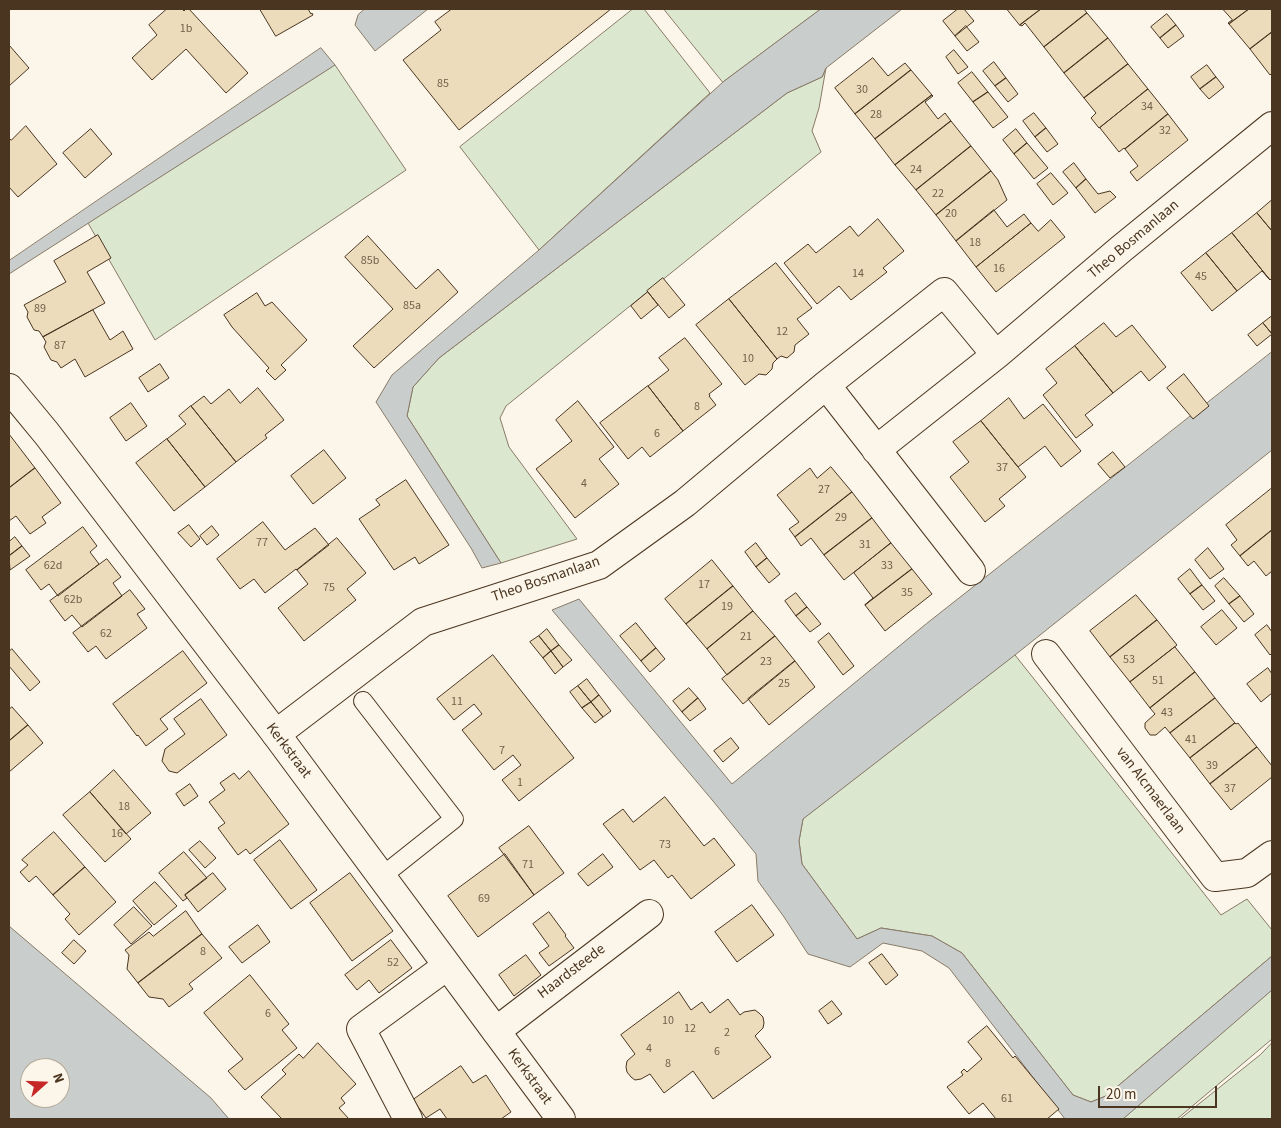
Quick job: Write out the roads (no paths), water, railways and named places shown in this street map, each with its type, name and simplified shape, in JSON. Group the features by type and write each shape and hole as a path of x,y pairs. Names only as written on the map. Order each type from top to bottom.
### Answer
{"street":[{"name":"Theo Bosmanlaan","path":"876,450 996,355 1121,249 1272,126"},
{"name":"Theo Bosmanlaan","path":"276,734 423,622 599,565 685,503 826,385 944,292 996,355"},
{"path":"826,385 971,571"},
{"name":"Kerkstraat","path":"9,388 53,442 276,734 561,1119"},
{"name":"van Alcmaerlaan","path":"1046,654 1214,877 1247,873 1272,855"},
{"name":"Haardsteede","path":"496,1031 649,914"},
{"path":"408,1119 361,1030 447,966"}],"lane":[{"path":"363,701 454,819 381,877"}]}
